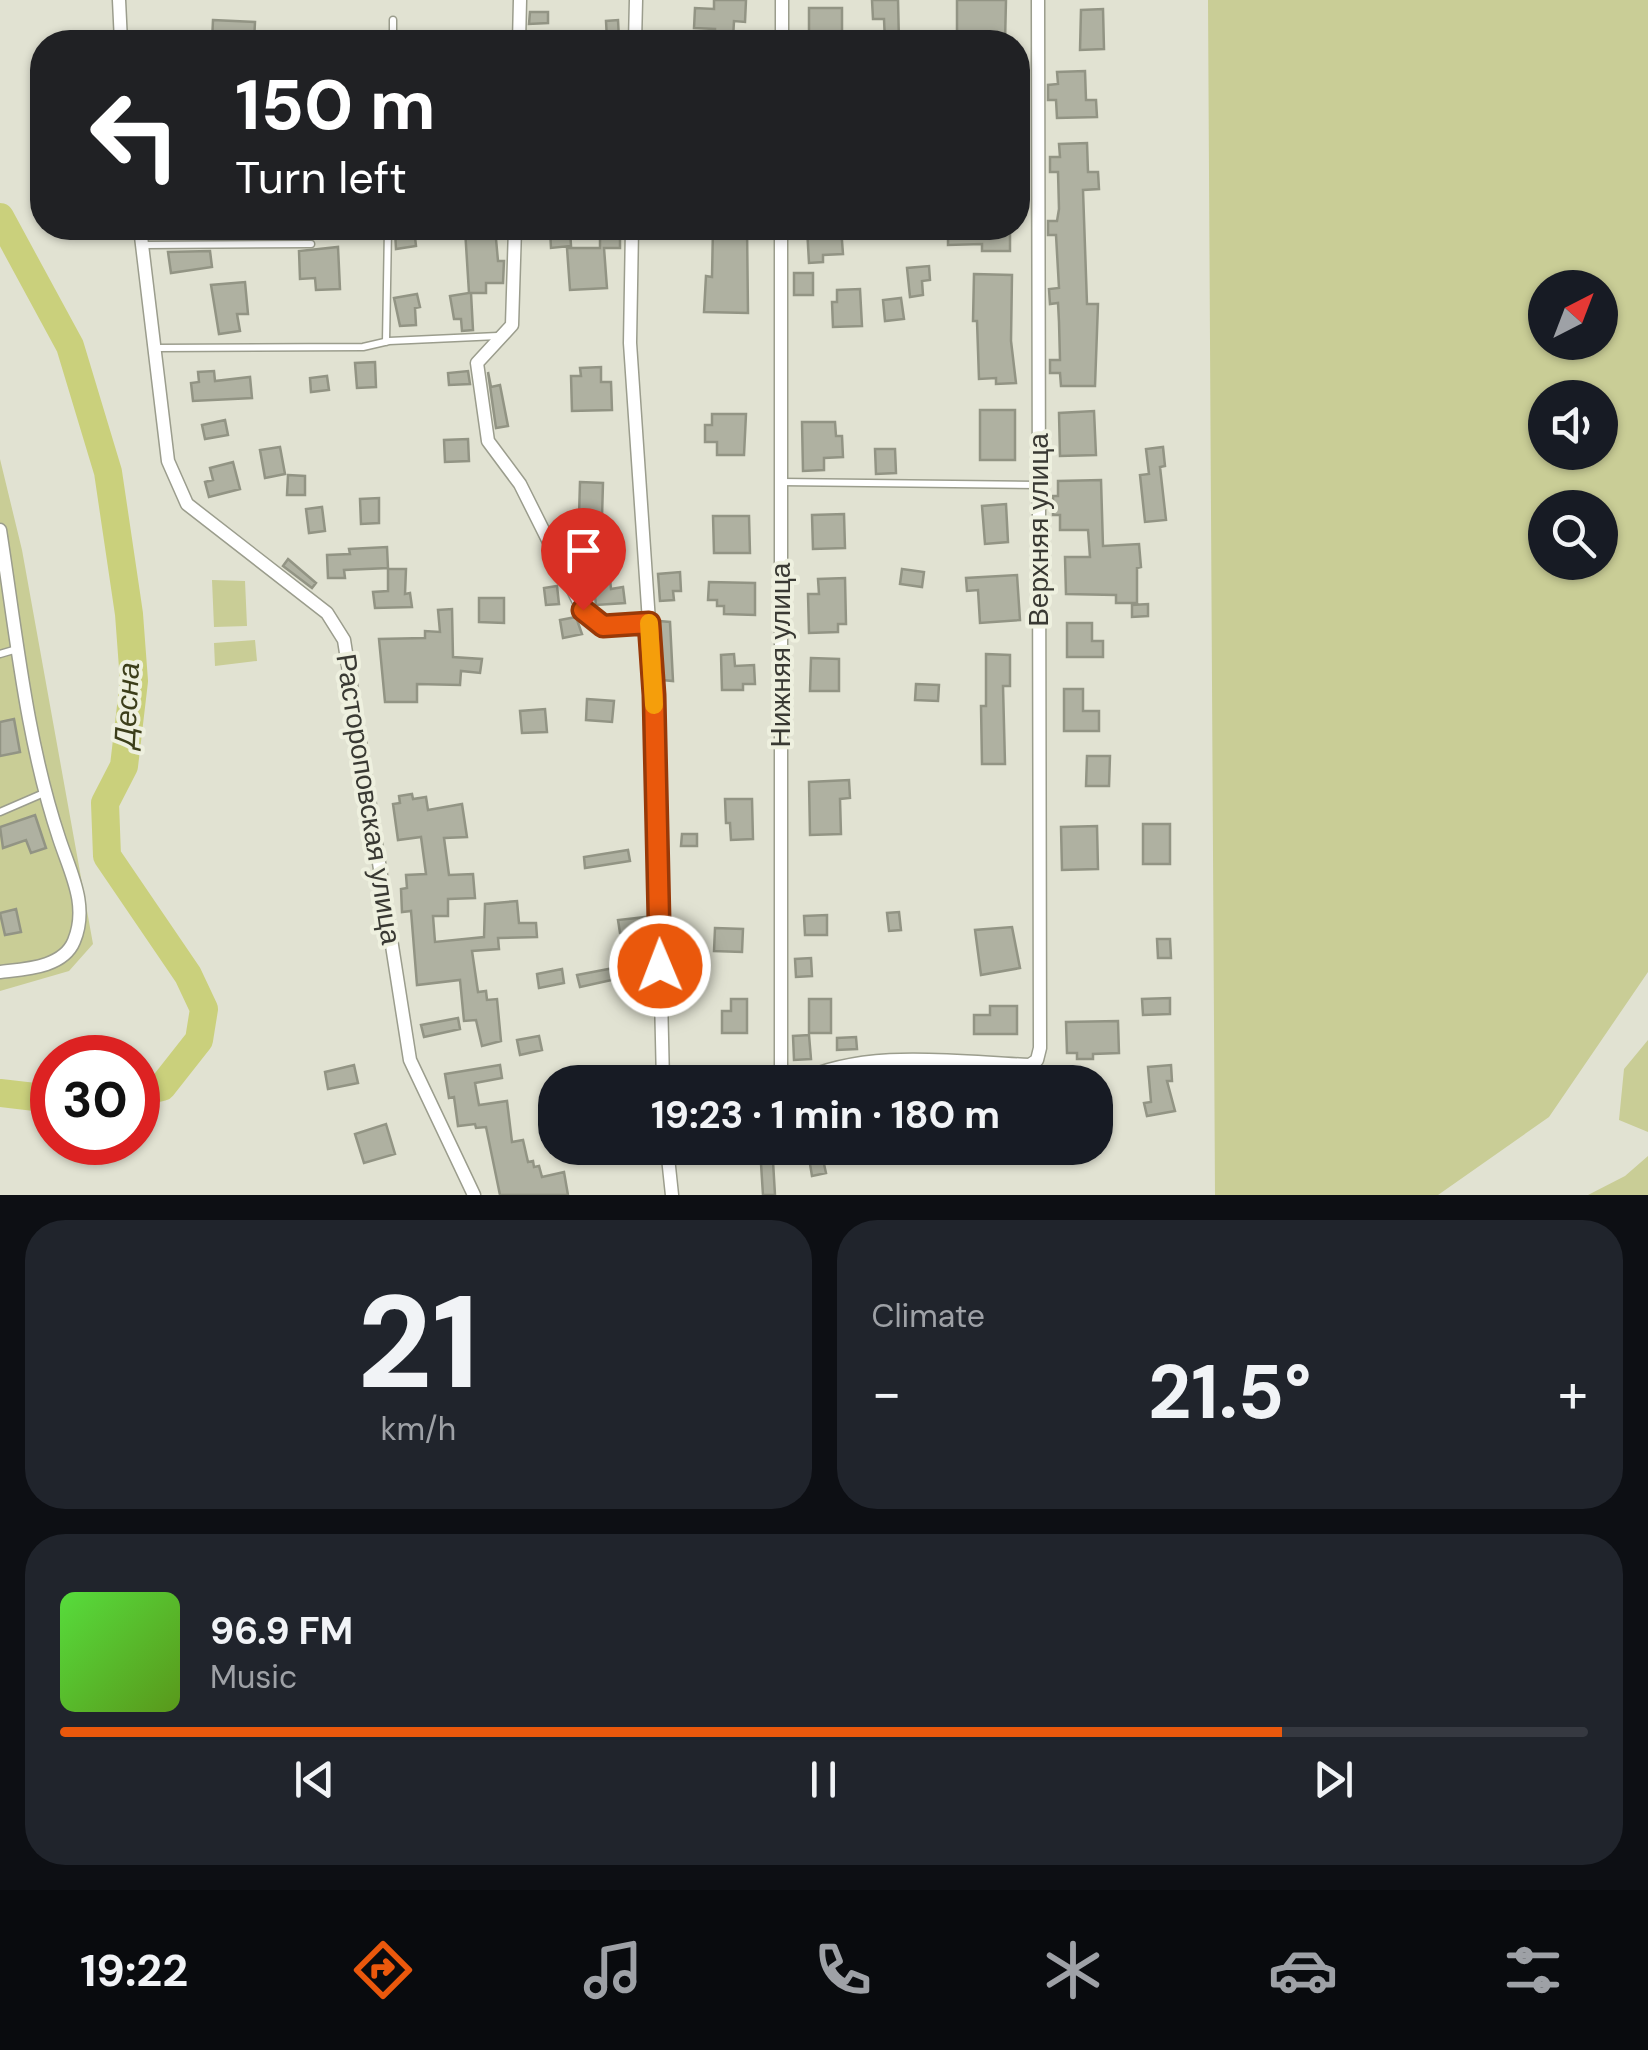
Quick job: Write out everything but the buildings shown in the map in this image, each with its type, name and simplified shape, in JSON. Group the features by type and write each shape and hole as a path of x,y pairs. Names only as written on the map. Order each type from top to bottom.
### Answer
{"street":[{"path":"119,0 120,30"},
{"path":"519,30 520,0"},
{"path":"635,30 636,0"},
{"path":"782,0 782,30"},
{"name":"Верхняя улица","path":"866,1065 909,1060 1030,1065 1037,1060 1040,1048 1038,0"},
{"name":"Растороповская улица","path":"141,240 168,461 187,504 327,613 344,640 410,1060 474,1195"},
{"path":"515,240 512,325 478,363 488,441 520,484 583,610 603,626 649,623"},
{"path":"632,240 630,343 654,695 663,1065"},
{"name":"Нижняя улица","path":"781,240 781,1065"},
{"path":"0,530 44,793 78,890 80,916 73,945 46,966 0,972"},
{"path":"669,1165 672,1195"}],"lane":[{"path":"393,20 393,30"},
{"path":"386,342 388,240"},
{"path":"142,245 311,244"},
{"path":"155,348 362,347 386,342 502,336"},
{"path":"780,482 1038,485"},
{"path":"0,654 18,649"},
{"path":"0,812 44,793"}],"green space":[{"path":"1208,0 1648,0 1648,972 1549,1117 1438,1195 1215,1195"},
{"path":"0,459 22,550 93,944 69,971 0,991"},
{"path":"212,580 245,581 247,626 214,627"},
{"path":"255,640 257,661 215,666 214,643"},
{"path":"1648,1040 1648,1132 1619,1120 1624,1069"},
{"path":"1648,1156 1648,1195 1588,1195 1625,1176"}],"waterway":[{"name":"Десна","path":"0,217 70,346 108,472 129,614 134,681 124,766 105,803 107,856 188,975 204,1009 199,1040 160,1088"},
{"name":"Десна","path":"0,1093 30,1096"}],"slow traffic":[{"path":"649,623 654,705"}],"route":[{"path":"583,610 603,626 649,623 660,966"}]}
